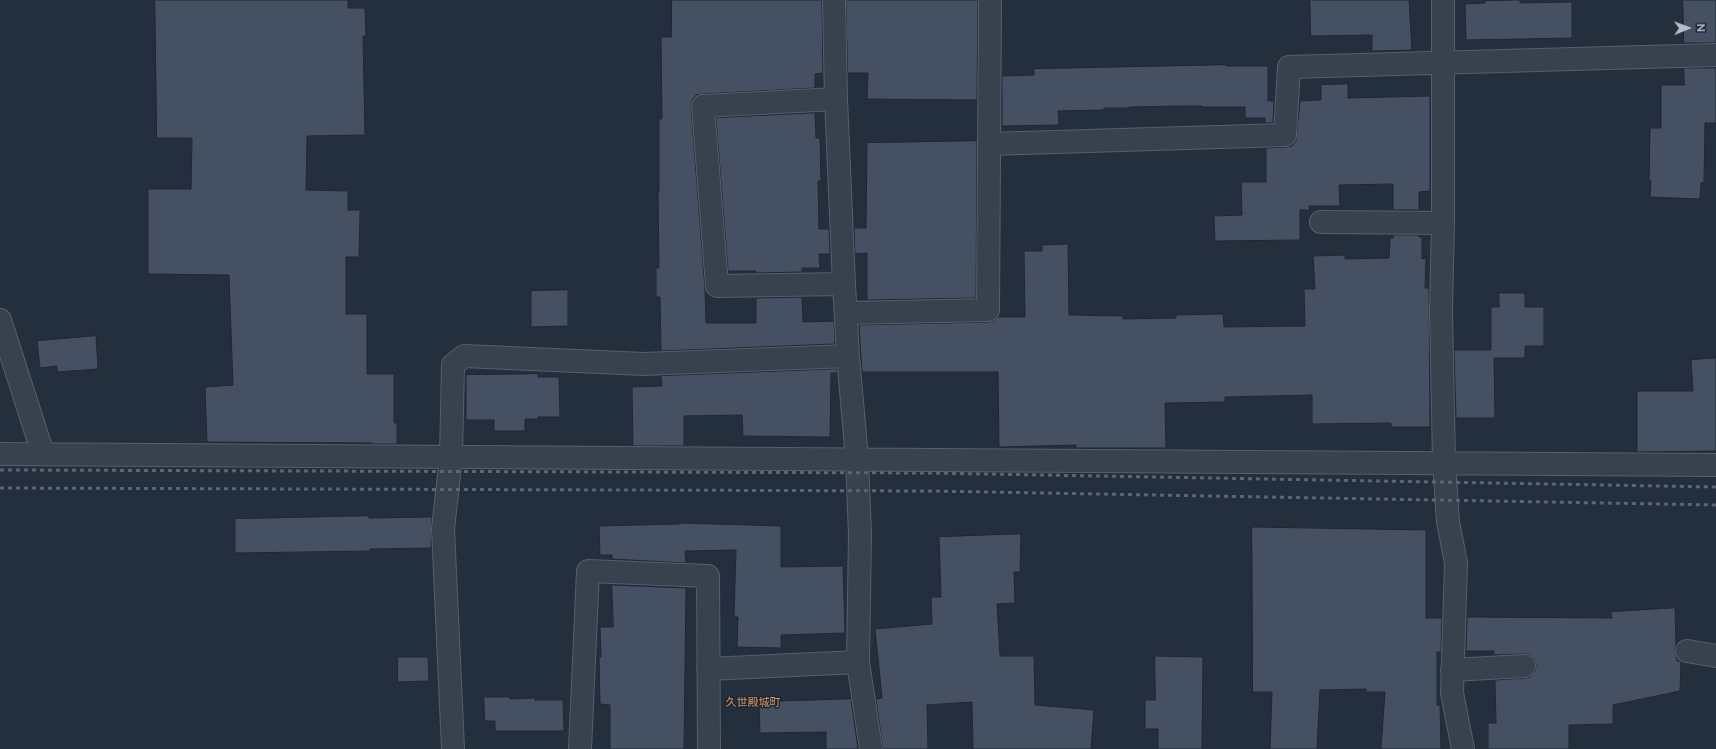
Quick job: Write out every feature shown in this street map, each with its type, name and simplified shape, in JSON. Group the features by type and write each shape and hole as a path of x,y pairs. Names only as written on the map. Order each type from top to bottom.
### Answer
{"street":[{"path":"834,0 836,99 844,284 848,356 857,459 860,534 858,662 872,749"},
{"path":"846,313 988,310 990,0"},
{"path":"1443,0 1443,223 1441,311 1444,462 1448,522 1456,563 1452,693 1463,749"},
{"path":"989,144 1285,135 1289,66 1716,55"},
{"path":"836,99 704,106 717,286 844,284"},
{"path":"1321,222 1443,223"},
{"path":"0,320 43,454"},
{"path":"453,749 443,529 451,457 453,366 464,356 644,364 848,356"},
{"path":"0,454 1444,462 1716,465"},
{"path":"580,749 588,571 708,576 709,749"},
{"path":"1687,651 1716,656"},
{"path":"708,670 858,662"},
{"path":"1452,670 1524,666"}],"building":[{"path":"155,0 348,0 348,8 365,8 366,36 363,36 365,135 307,136 306,190 348,191 348,210 360,210 359,257 346,257 346,314 367,314 367,374 394,374 394,423 397,423 397,444 207,442 205,387 233,385 229,275 148,274 148,189 191,189 192,138 157,138"},
{"path":"672,0 822,0 823,73 815,74 815,88 702,94 696,95 692,100 691,107 705,289 706,323 756,323 756,298 802,297 803,322 834,321 835,344 661,351 660,297 656,297 656,268 659,268 659,119 662,119 661,37 671,37"},
{"path":"846,0 978,0 977,100 867,99 868,73 848,73"},
{"path":"1310,0 1409,0 1412,50 1372,51 1372,35 1311,36"},
{"path":"1520,0 1520,3 1572,2 1572,38 1466,40 1465,4 1485,3 1485,1"},
{"path":"1683,0 1716,0 1716,43 1684,43"},
{"path":"1226,65 1268,66 1268,101 1274,101 1273,123 1265,123 1265,118 1245,118 1245,107 1180,106 1058,111 1059,125 1002,126 1002,76 1034,75 1034,69"},
{"path":"1684,68 1716,68 1716,123 1705,123 1704,183 1701,183 1700,199 1650,197 1650,128 1661,128 1661,85 1684,85"},
{"path":"1348,84 1348,98 1430,96 1430,191 1419,192 1419,210 1393,210 1393,184 1339,185 1340,206 1309,206 1310,210 1300,210 1300,240 1215,241 1214,216 1242,215 1241,182 1266,182 1266,148 1292,146 1296,141 1300,101 1321,100 1321,85"},
{"path":"815,113 816,138 820,138 821,181 818,181 819,229 829,229 830,254 819,254 820,268 802,268 802,272 756,273 756,271 728,271 716,118"},
{"path":"977,141 976,298 867,300 867,253 855,254 854,228 866,228 867,143"},
{"path":"1393,235 1419,235 1419,237 1422,237 1422,259 1426,258 1425,288 1429,288 1430,427 1391,427 1391,423 1312,424 1312,395 1225,397 1225,402 1165,403 1166,448 1076,448 1076,445 999,447 998,372 862,372 859,325 988,322 994,321 998,317 1025,317 1024,251 1042,251 1042,245 1068,244 1069,315 1123,316 1123,319 1176,318 1176,315 1223,314 1224,327 1305,326 1304,289 1315,289 1313,256 1345,255 1345,259 1389,258 1390,238 1393,238"},
{"path":"568,290 568,326 531,327 531,291"},
{"path":"1499,293 1525,293 1525,307 1544,307 1544,346 1525,346 1525,358 1494,358 1495,418 1456,418 1454,350 1491,350 1491,307 1499,307"},
{"path":"96,336 98,369 57,372 57,366 40,368 37,341"},
{"path":"1716,358 1716,451 1637,452 1637,391 1693,391 1691,360"},
{"path":"837,369 837,373 831,373 830,437 743,436 742,415 684,416 684,446 633,446 632,387 662,386 661,376"},
{"path":"538,374 538,377 559,377 560,417 538,417 538,419 525,419 525,431 494,431 494,420 466,420 466,375"},
{"path":"369,516 369,518 432,517 431,548 370,549 370,551 235,553 235,519"},
{"path":"679,523 781,526 781,567 843,566 845,633 781,635 781,648 737,647 738,617 734,617 736,550 685,551 686,563 612,559 612,555 600,555 599,526"},
{"path":"1252,527 1426,530 1426,618 1442,618 1441,652 1437,652 1437,705 1440,705 1441,749 1381,749 1385,692 1366,692 1366,689 1320,690 1317,749 1270,749 1272,692 1253,692"},
{"path":"1021,534 1020,572 1014,572 1015,603 997,604 1000,656 1034,656 1035,705 1094,710 1091,749 973,749 972,702 927,705 928,749 883,749 876,699 882,698 875,629 932,624 931,597 941,597 939,537"},
{"path":"612,585 686,588 684,749 610,749 610,705 600,704 599,657 601,657 600,627 613,627"},
{"path":"1675,608 1675,649 1677,661 1681,661 1680,691 1613,705 1613,724 1569,725 1569,749 1488,749 1488,723 1496,723 1495,680 1530,677 1535,671 1536,665 1534,659 1529,655 1524,654 1494,655 1494,651 1466,651 1467,617 1612,618 1611,612"},
{"path":"1155,656 1203,657 1202,749 1158,749 1158,729 1145,729 1145,700 1155,700"},
{"path":"398,657 428,657 429,681 398,682"},
{"path":"484,697 563,700 564,731 495,731 495,721 485,721"},
{"path":"851,699 858,749 826,749 826,732 760,733 759,702"}],"railway":[{"path":"0,470 929,473 1716,487"},
{"path":"0,488 929,491 1716,505"}],"district":[{"name":"久世殿城町","path":"753,703"}]}
